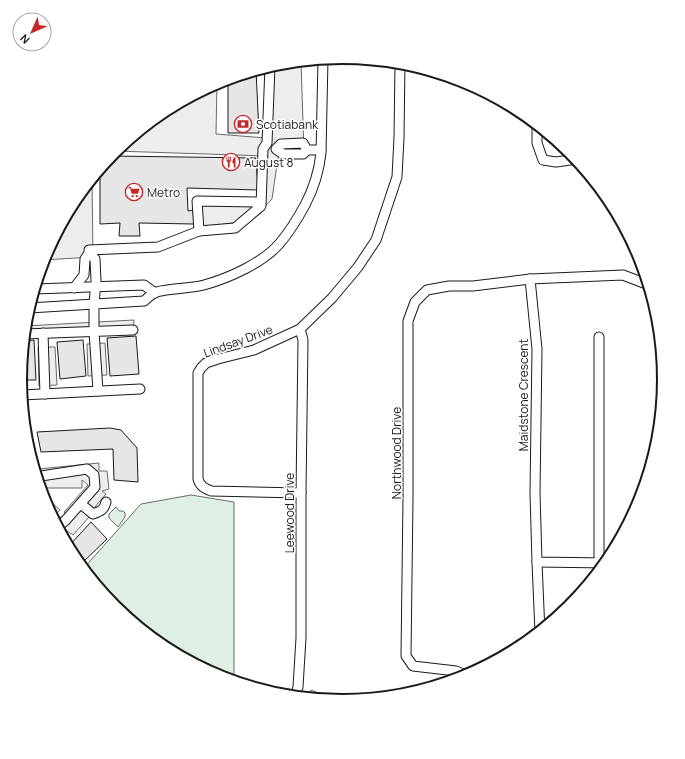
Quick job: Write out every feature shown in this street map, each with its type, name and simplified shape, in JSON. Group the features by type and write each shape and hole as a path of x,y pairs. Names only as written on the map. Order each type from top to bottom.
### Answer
{"street":[{"path":"36,308 144,301 155,293 192,288 222,279 241,271 280,244 292,227 309,197 320,168 322,150 323,65"},
{"name":"Lindsay Drive","path":"301,493 211,490 200,485 198,479 198,373 206,364 218,359 254,350 300,329 332,298 358,267 376,240 396,177 400,138 400,69"},
{"path":"89,250 158,247 198,231 235,228 261,206 263,148 267,143 270,73"},
{"path":"537,131 537,143 543,160 556,162 570,160"},
{"path":"307,150 322,150"},
{"path":"198,231 197,201 261,202"},
{"path":"74,288 84,275 85,259 89,253 95,259 96,287 94,304 94,331 98,391"},
{"path":"530,279 623,275 642,282"},
{"name":"Maidstone Crescent","path":"530,279 537,349 535,493 540,626"},
{"name":"Northwood Drive","path":"459,672 413,666 406,656 408,321 415,302 427,290 449,286 473,286 530,279"},
{"path":"41,289 144,284 155,293"},
{"name":"Leewood Drive","path":"297,691 301,638 303,340 300,329"},
{"path":"31,334 133,330"},
{"path":"43,333 45,394"},
{"path":"599,336 603,558"},
{"path":"28,395 140,389"},
{"path":"42,476 87,469 94,475 95,487 62,523"},
{"path":"81,504 93,514 105,508 106,502"},
{"path":"537,562 599,563"}],"green space":[{"path":"191,495 234,502 234,675 185,653 150,630 119,603 87,565 141,504"},
{"path":"116,507 119,511 123,511 125,513 125,517 118,527 109,518 109,514"},
{"path":"311,690 320,694 310,693"}],"shaded area":[{"path":"301,67 304,153 278,158 272,199 252,220 199,228 199,206 264,201 266,156 124,151 150,129 167,117 185,106 217,90 216,134 266,138 268,73"},
{"path":"92,187 93,257 51,260 69,222"},
{"path":"134,320 133,333 30,339 32,326"},
{"path":"105,343 107,375 88,376 87,344"},
{"path":"38,347 55,347 57,385 39,386"},
{"path":"99,463 99,471 107,471 109,489 102,491 106,494 94,508 90,505 85,511 90,516 73,535 66,531 58,516 63,519 67,516 64,512 88,485 82,480 82,488 47,488 40,469"},
{"path":"53,503 60,510 57,513"}],"building":[{"path":"256,76 259,133 228,133 228,86"},
{"path":"119,156 256,158 258,190 187,188 188,211 193,210 194,224 139,223 140,236 119,236 120,223 100,224 100,177"},
{"path":"136,336 139,374 110,376 107,338"},
{"path":"30,340 34,340 36,380 27,380"},
{"path":"83,340 86,376 60,379 57,342"},
{"path":"110,428 121,430 137,448 138,482 114,480 113,449 41,452 37,432"},
{"path":"91,522 107,539 84,561 72,542"}],"place":[{"name":"Scotiabank","path":"243,124"},
{"name":"August 8","path":"231,162"},
{"name":"Metro","path":"134,192"}]}
